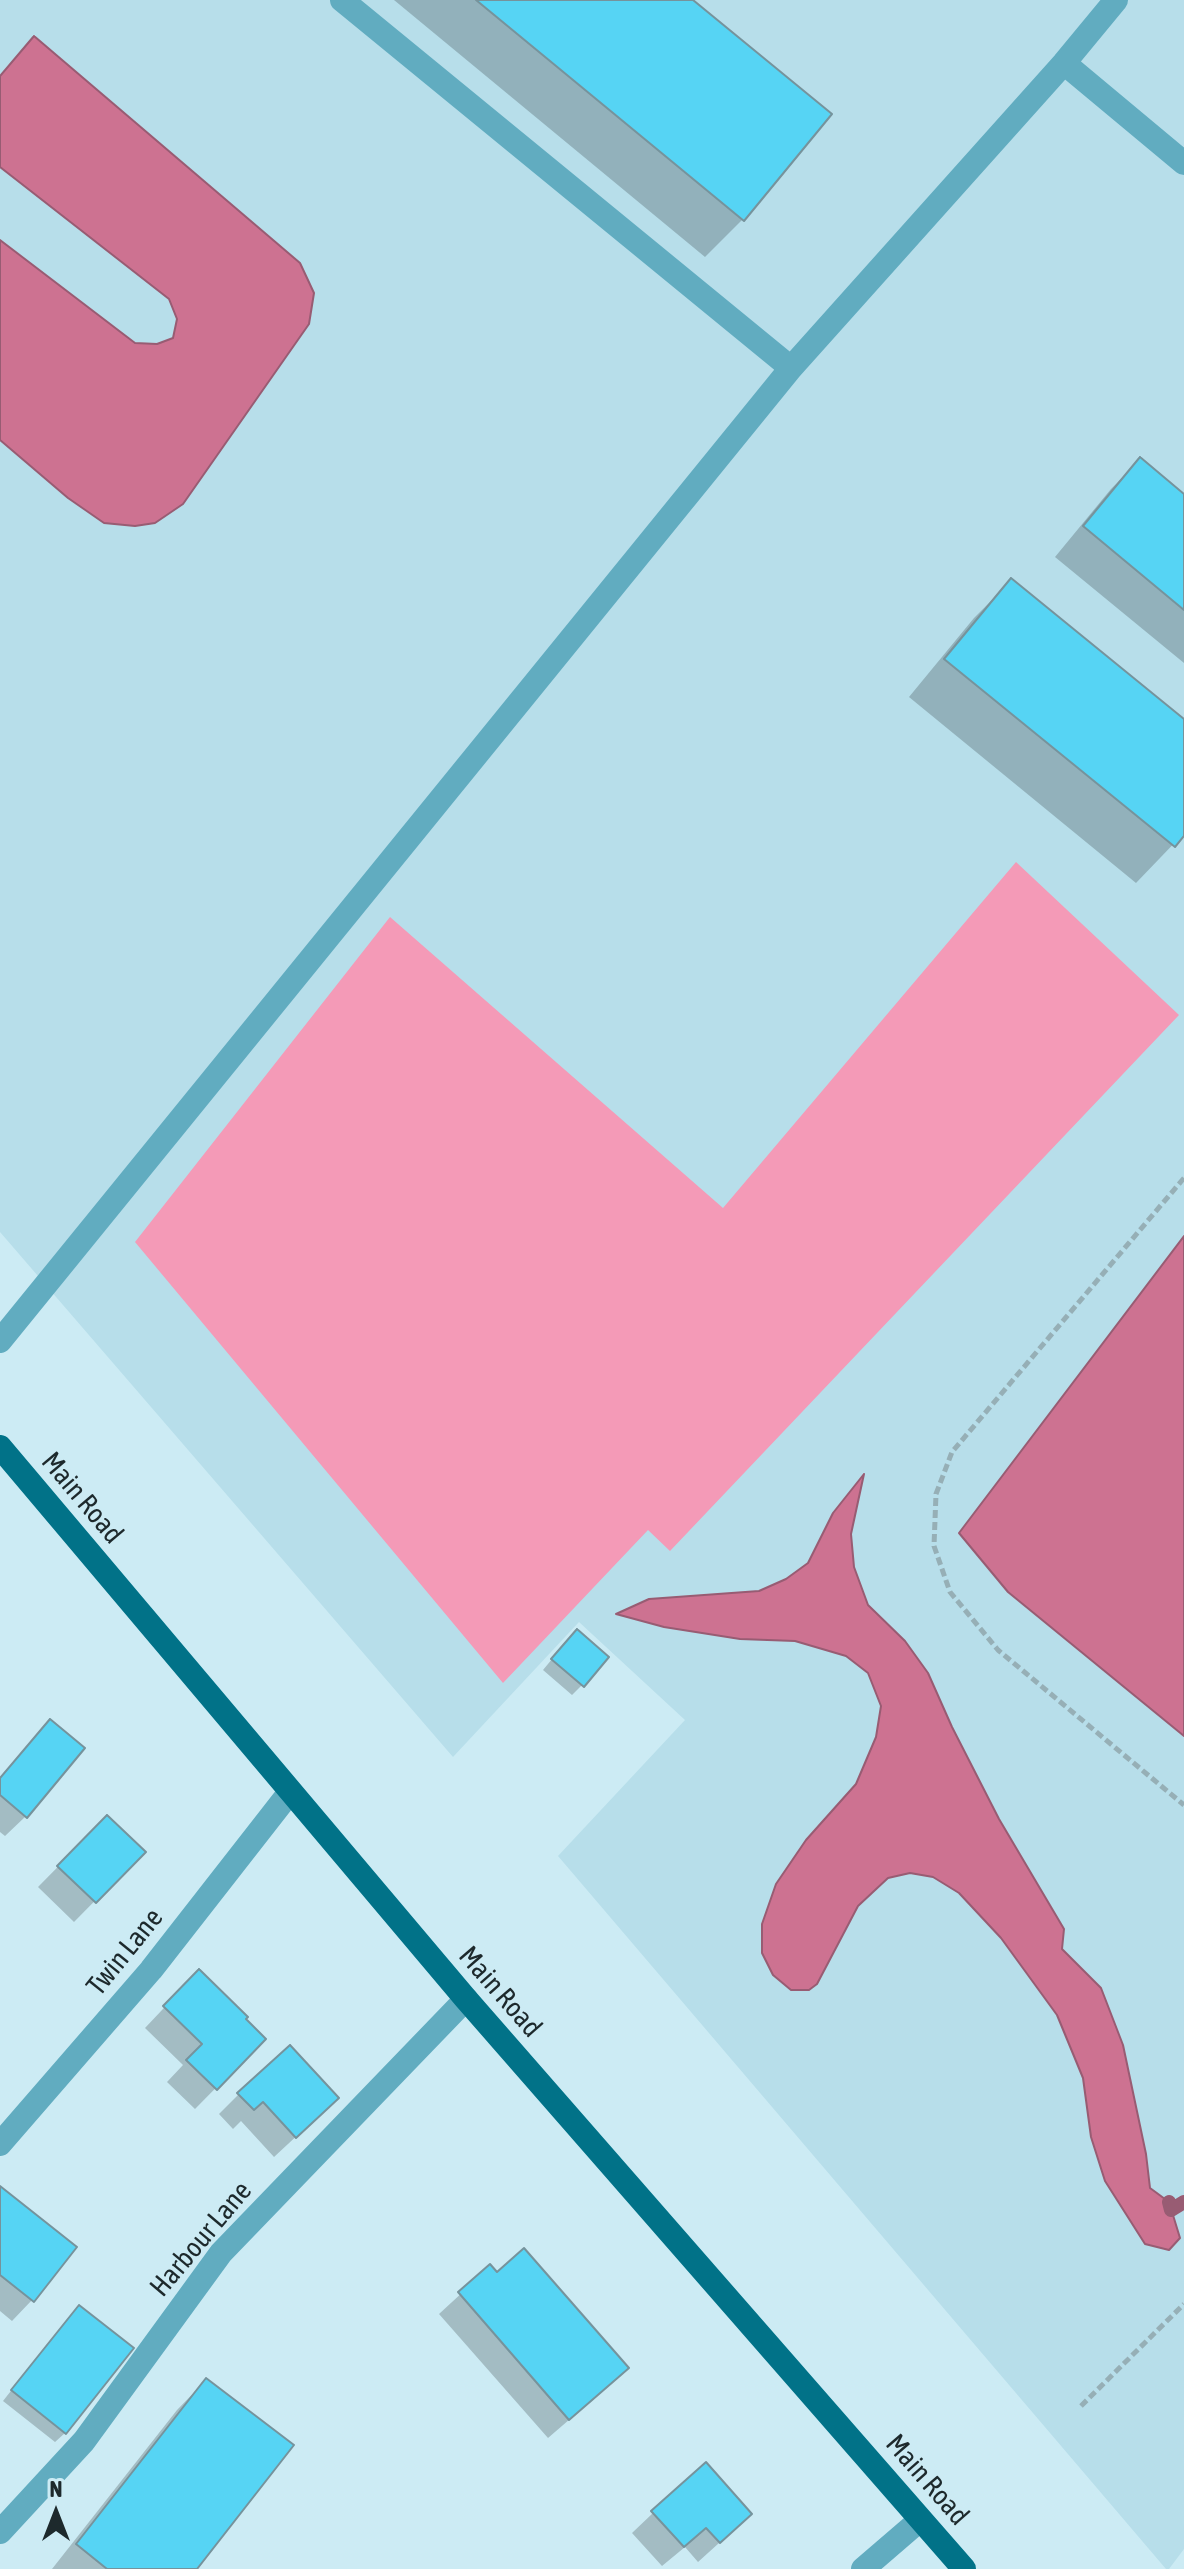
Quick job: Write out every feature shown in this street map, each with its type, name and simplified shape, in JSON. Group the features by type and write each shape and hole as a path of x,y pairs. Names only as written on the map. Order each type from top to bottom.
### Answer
{"main road":[{"name":"Main Road","path":"0,1447 466,1999 964,2569"}],"street":[{"path":"342,0 791,368"},
{"path":"0,1341 791,368 1064,63 1116,0"},
{"path":"1064,63 1184,163"},
{"name":"Twin Lane","path":"0,2144 151,1970 290,1792"},
{"name":"Harbour Lane","path":"0,2532 84,2441 221,2253 466,1999"},
{"path":"863,2569 920,2520"}],"path":[{"path":"1184,1178 952,1452 936,1494 934,1546 950,1592 998,1650 1184,1805"},
{"path":"1081,2406 1184,2304"}],"shaded area":[{"path":"0,0 1184,0 1184,2549 1169,2569 558,1856 685,1720 579,1622 453,1757 0,1232"},
{"path":"34,36 300,263 314,293 309,324 183,504 155,523 135,526 104,523 68,498 0,440 0,240 135,343 157,344 173,338 177,319 169,299 0,167 0,76"},
{"path":"1016,862 1179,1015 670,1551 648,1530 503,1683 135,1242 390,917 723,1208"},
{"path":"1184,1236 1184,1736 1008,1592 959,1533"},
{"path":"864,1474 851,1534 854,1567 868,1605 905,1641 928,1673 999,1819 1064,1929 1062,1949 1101,1988 1123,2045 1150,2188 1169,2202 1180,2238 1169,2250 1145,2244 1105,2181 1091,2137 1083,2078 1057,2015 1001,1938 959,1893 933,1877 910,1873 888,1878 858,1906 817,1984 809,1990 791,1990 773,1975 762,1953 762,1924 776,1884 806,1840 856,1784 876,1737 881,1706 868,1673 846,1656 795,1641 740,1639 664,1627 616,1614 649,1599 759,1591 786,1579 808,1563 833,1513"}],"building":[{"path":"476,0 693,0 832,114 744,221"},
{"path":"1140,457 1184,494 1184,610 1083,526"},
{"path":"1011,578 1184,719 1184,836 1175,847 944,659"},
{"path":"577,1629 609,1657 584,1687 551,1659"},
{"path":"50,1719 85,1748 27,1818 0,1795 0,1778"},
{"path":"107,1815 146,1852 96,1903 57,1866"},
{"path":"199,1969 266,2039 217,2090 186,2060 202,2044 163,2006"},
{"path":"290,2045 339,2098 296,2138 263,2102 254,2110 237,2093"},
{"path":"0,2186 77,2247 34,2302 0,2275"},
{"path":"524,2248 629,2368 569,2420 458,2292 490,2264 497,2272"},
{"path":"79,2305 134,2348 66,2434 11,2390"},
{"path":"206,2378 294,2445 197,2569 107,2569 76,2544"},
{"path":"706,2462 752,2514 720,2543 706,2528 684,2547 651,2511"}],"waterway":[{"path":"1169,2202 1171,2210 1184,2202"}]}
